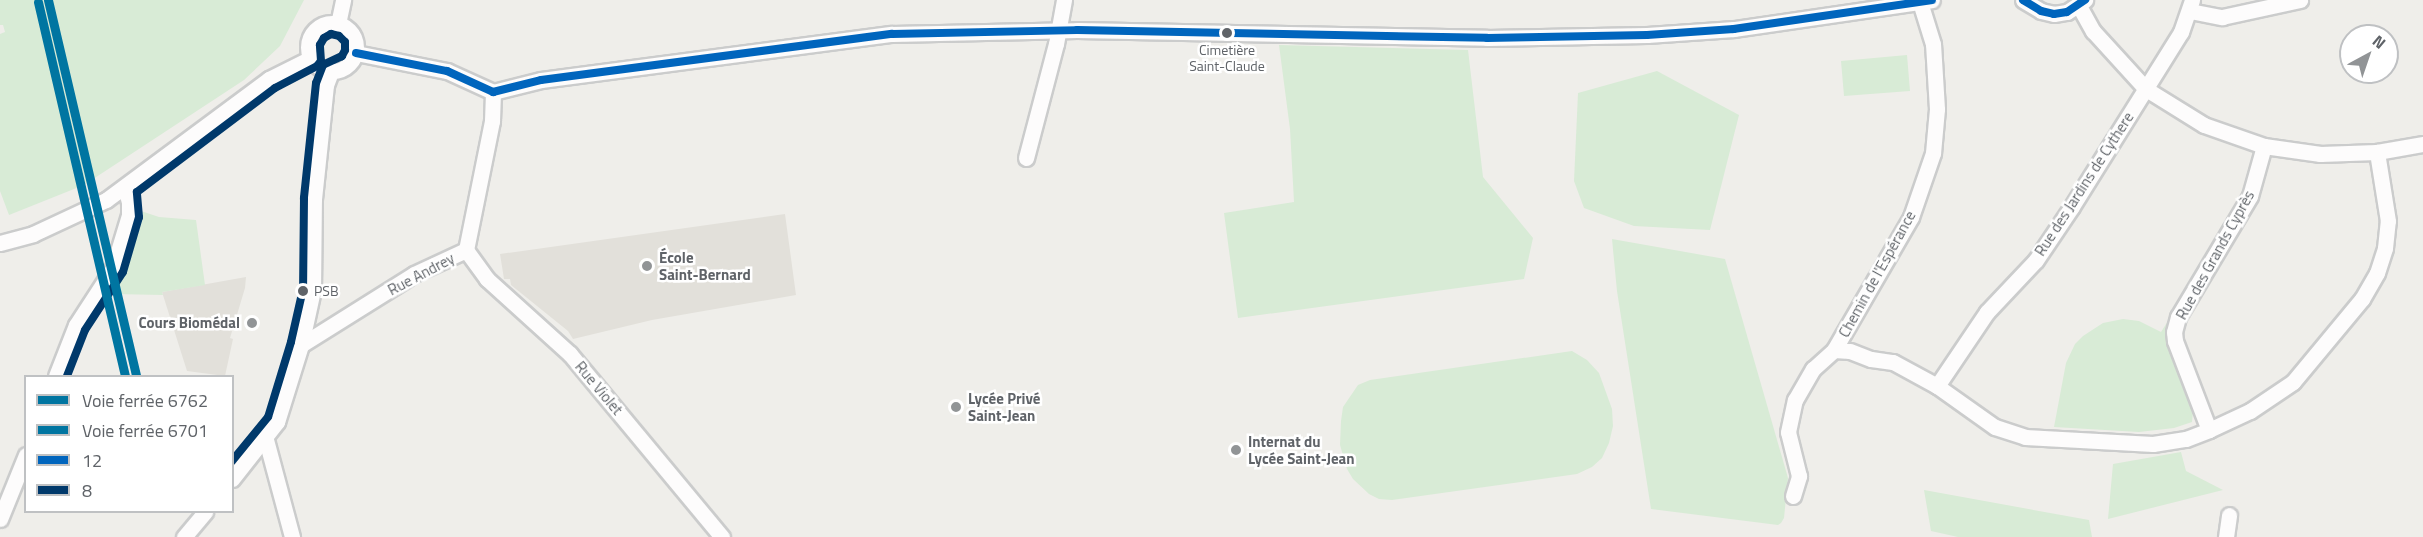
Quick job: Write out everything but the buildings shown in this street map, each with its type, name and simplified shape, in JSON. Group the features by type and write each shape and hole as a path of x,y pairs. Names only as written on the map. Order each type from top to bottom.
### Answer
{"street":[{"path":"338,24 343,0"},
{"path":"1026,158 1056,44 1056,30 1064,0"},
{"path":"2023,0 2041,11 2054,14 2082,3 2093,32 2146,89 2204,124 2264,146 2320,154 2377,152 2423,144"},
{"path":"2191,5 2222,17 2300,0"},
{"path":"356,53 447,71 493,92 541,80 892,34 1056,30 1487,38 1647,35 1734,29 1926,1"},
{"name":"Chemin de l'Espérance","path":"1793,496 1799,476 1788,432 1795,400 1813,369 1834,350 1911,217 1933,153 1937,109 1933,45 1926,1"},
{"name":"Rue des Jardins de Cythere","path":"1937,386 1987,312 2036,260 2181,32 2191,5"},
{"path":"338,24 345,27 355,38 356,53 350,64 331,72 323,70 311,58 309,43 311,36 323,26 338,24"},
{"path":"0,243 33,234 97,205 125,188 269,79 311,58"},
{"path":"234,476 281,412 301,345 313,290 314,199 326,85 331,72"},
{"name":"Rue Andrey","path":"301,345 414,274 466,250 492,121 493,92"},
{"name":"Rue des Grands Cyprès","path":"2209,430 2175,341 2174,332 2178,317 2250,196 2264,146"},
{"path":"1834,350 1850,351 1871,359 1893,362 1937,386 1995,427 2025,437 2153,444 2186,439 2250,411 2293,382 2362,299 2377,273 2385,248 2388,221 2377,152"},
{"path":"56,375 76,325 113,268 129,215 129,202 125,188"},
{"name":"Rue Violet","path":"466,250 487,279 570,354 722,537"},
{"path":"265,436 292,537"},
{"path":"0,519 24,459"},
{"path":"184,537 204,513"},
{"path":"2226,537 2229,515"}],"shaded area":[{"name":"École Saint-Bernard","path":"785,214 796,295 652,320 573,339 568,331 511,285 510,279 504,279 500,254"},
{"path":"246,277 245,288 230,338 233,339 225,375 187,371 162,292"}],"green space":[{"path":"0,0 304,0 280,46 244,80 84,185 9,215 0,191 0,34 5,32 3,25 0,25"},
{"path":"1279,45 1468,50 1483,177 1533,238 1524,279 1238,318 1224,213 1294,202 1290,129"},
{"path":"1907,55 1910,91 1844,96 1841,61"},
{"path":"1657,71 1739,115 1710,230 1634,226 1584,208 1574,181 1578,93"},
{"path":"141,211 159,217 196,220 205,285 162,292 163,295 113,294"},
{"path":"1612,239 1725,259 1788,478 1784,518 1778,525 1651,509 1617,291"},
{"path":"2173,313 2169,346 2193,412 2192,422 2174,428 2139,432 2054,427 2066,363 2075,344 2083,336 2103,323 2123,319 2139,321 2161,332"},
{"path":"1572,351 1587,360 1599,373 1612,409 1613,426 1609,443 1602,458 1592,467 1577,474 1392,500 1379,499 1369,494 1353,479 1347,469 1340,445 1341,421 1343,407 1358,385 1370,380"},
{"path":"2181,452 2186,471 2223,490 2108,519 2113,464"},
{"path":"1924,490 2089,520 2092,537 1958,537 1931,531"}],"rail line":[{"name":"6762","path":"48,0 136,375"},
{"name":"6701","path":"38,2 125,375"}],"transit line":[{"name":"12","path":"356,53 447,71 493,92 541,80 892,34 1077,30 1487,38 1647,35 1734,29 1932,0"},
{"name":"12","path":"2023,0 2041,11 2054,14 2067,12 2085,0"},
{"name":"8","path":"67,375 85,330 123,272 139,217 137,192 275,88 317,66 321,61 320,45 324,38 331,34 339,36 345,42 345,50 342,56 323,65 316,83 304,198 303,289 291,342 268,417 234,459"}],"place":[{"name":"Cimetière Saint-Claude","path":"1227,33"},
{"name":"École Saint-Bernard","path":"647,266"},
{"name":"PSB","path":"303,291"},
{"name":"Cours Biomédal","path":"252,323"},
{"name":"Lycée Privé Saint-Jean","path":"956,407"},
{"name":"Internat du Lycée Saint-Jean","path":"1236,450"}]}
